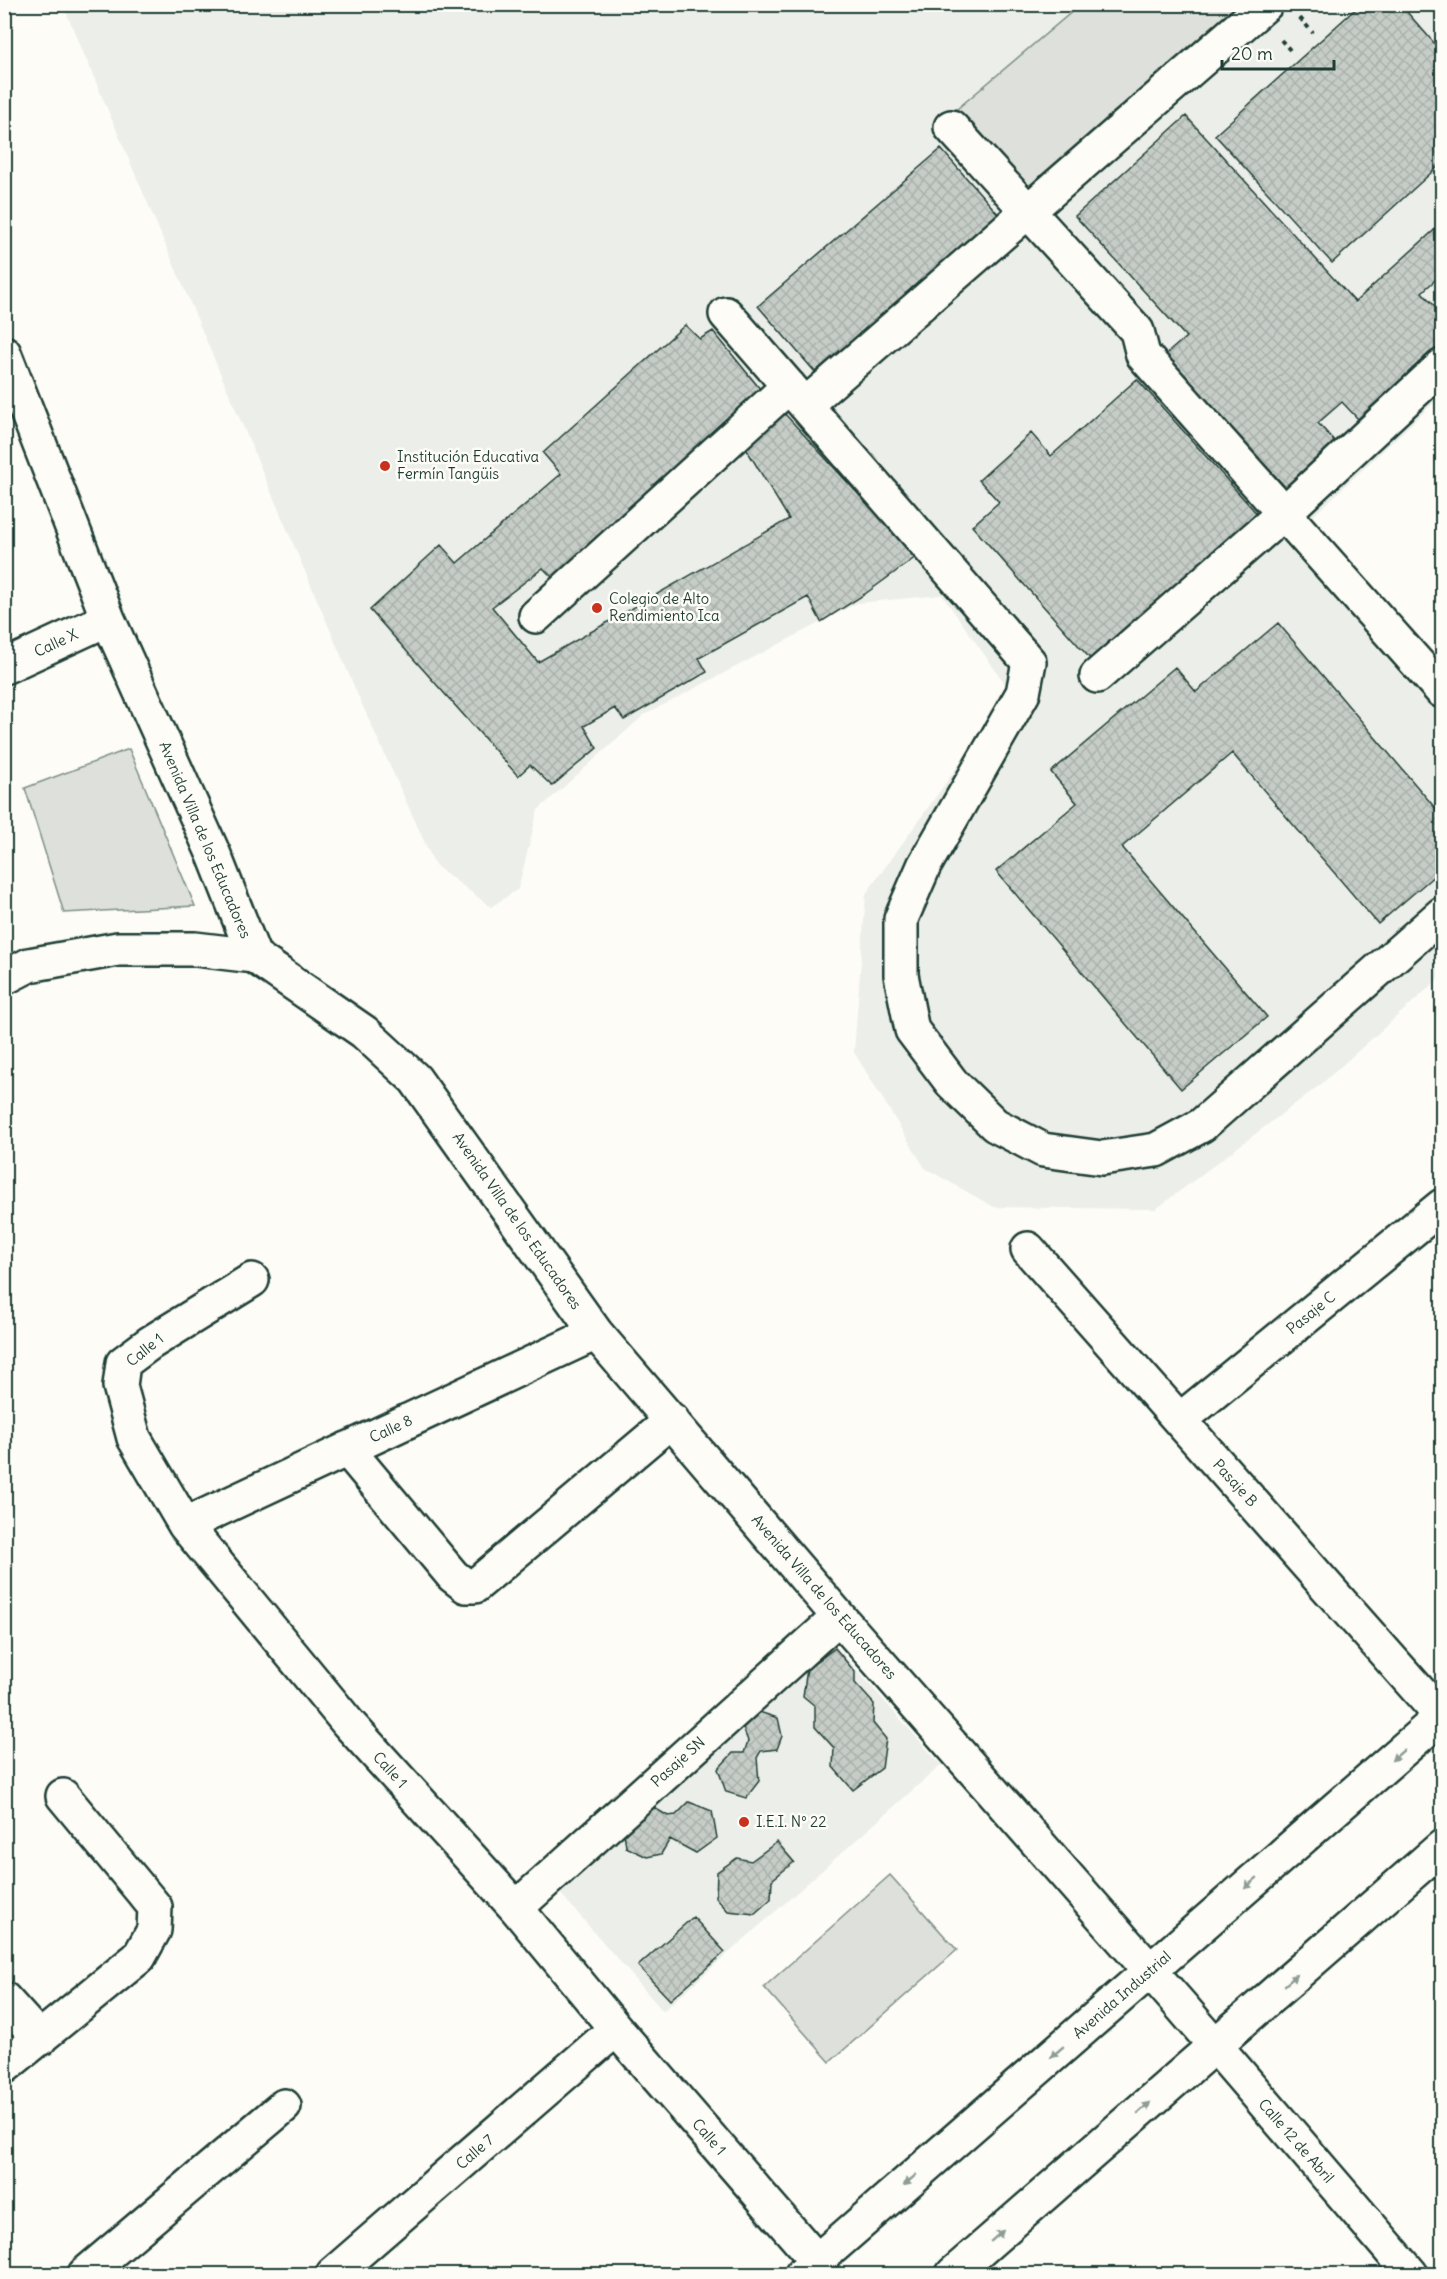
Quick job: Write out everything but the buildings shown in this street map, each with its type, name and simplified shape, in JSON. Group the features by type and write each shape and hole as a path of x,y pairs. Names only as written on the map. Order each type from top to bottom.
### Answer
{"street":[{"path":"536,616 797,395 1028,211 1266,4"},
{"path":"951,127 1137,331 1143,355 1443,690"},
{"path":"726,314 1029,662 1023,693 924,866 901,919 901,975 912,1030 952,1083 995,1125 1043,1150 1102,1158 1156,1150 1202,1125 1443,914"},
{"name":"Avenida Villa de los Educadores","path":"7,365 108,619 214,855 254,956 364,1032 415,1079 596,1332 839,1617 1182,2007"},
{"path":"1097,676 1285,512 1443,366"},
{"name":"Calle X","path":"4,667 108,619"},
{"path":"4,978 29,965 118,949 195,950 254,956"},
{"name":"Pasaje C","path":"1180,1420 1443,1206"},
{"name":"Pasaje B","path":"1028,1249 1442,1717"},
{"name":"Calle 1","path":"252,1280 150,1343 123,1364 120,1386 134,1438 185,1525 348,1723 516,1908 810,2268"},
{"name":"Calle 8","path":"185,1525 596,1332"},
{"path":"347,1449 453,1576 466,1586 475,1586 672,1420"},
{"name":"Pasaje SN","path":"516,1908 839,1617"},
{"name":"Avenida Industrial","path":"810,2268 1442,1717"},
{"path":"4,2067 139,1957 154,1930 155,1907 63,1796"},
{"path":"953,2274 1443,1847"},
{"path":"4,1999 40,2039"},
{"name":"Calle 12 de Abril","path":"1182,2007 1411,2274"},
{"name":"Calle 7","path":"333,2274 616,2029"},
{"path":"85,2274 284,2106"}],"path":[{"path":"1437,4 1443,11"}],"shaded area":[{"name":"Colegio de Alto Rendimiento Ica","path":"63,5 1442,5 1442,395 1311,518 1442,662 1442,976 1320,1085 1156,1209 994,1207 925,1168 854,1052 866,894 1011,692 942,595 857,603 644,715 538,810 518,889 491,907 435,865 360,700"},
{"path":"1080,5 1243,5 1024,196 951,114"},
{"path":"129,749 195,906 64,913 25,788"},
{"name":"I.E.I. Nº 22","path":"826,1635 941,1765 663,2011 547,1878"},
{"path":"890,1875 957,1950 830,2062 764,1987"}],"place":[{"name":"Institución Educativa Fermín Tangüis","path":"385,466"},
{"name":"Colegio de Alto Rendimiento Ica","path":"597,608"},
{"name":"I.E.I. Nº 22","path":"744,1822"}]}
